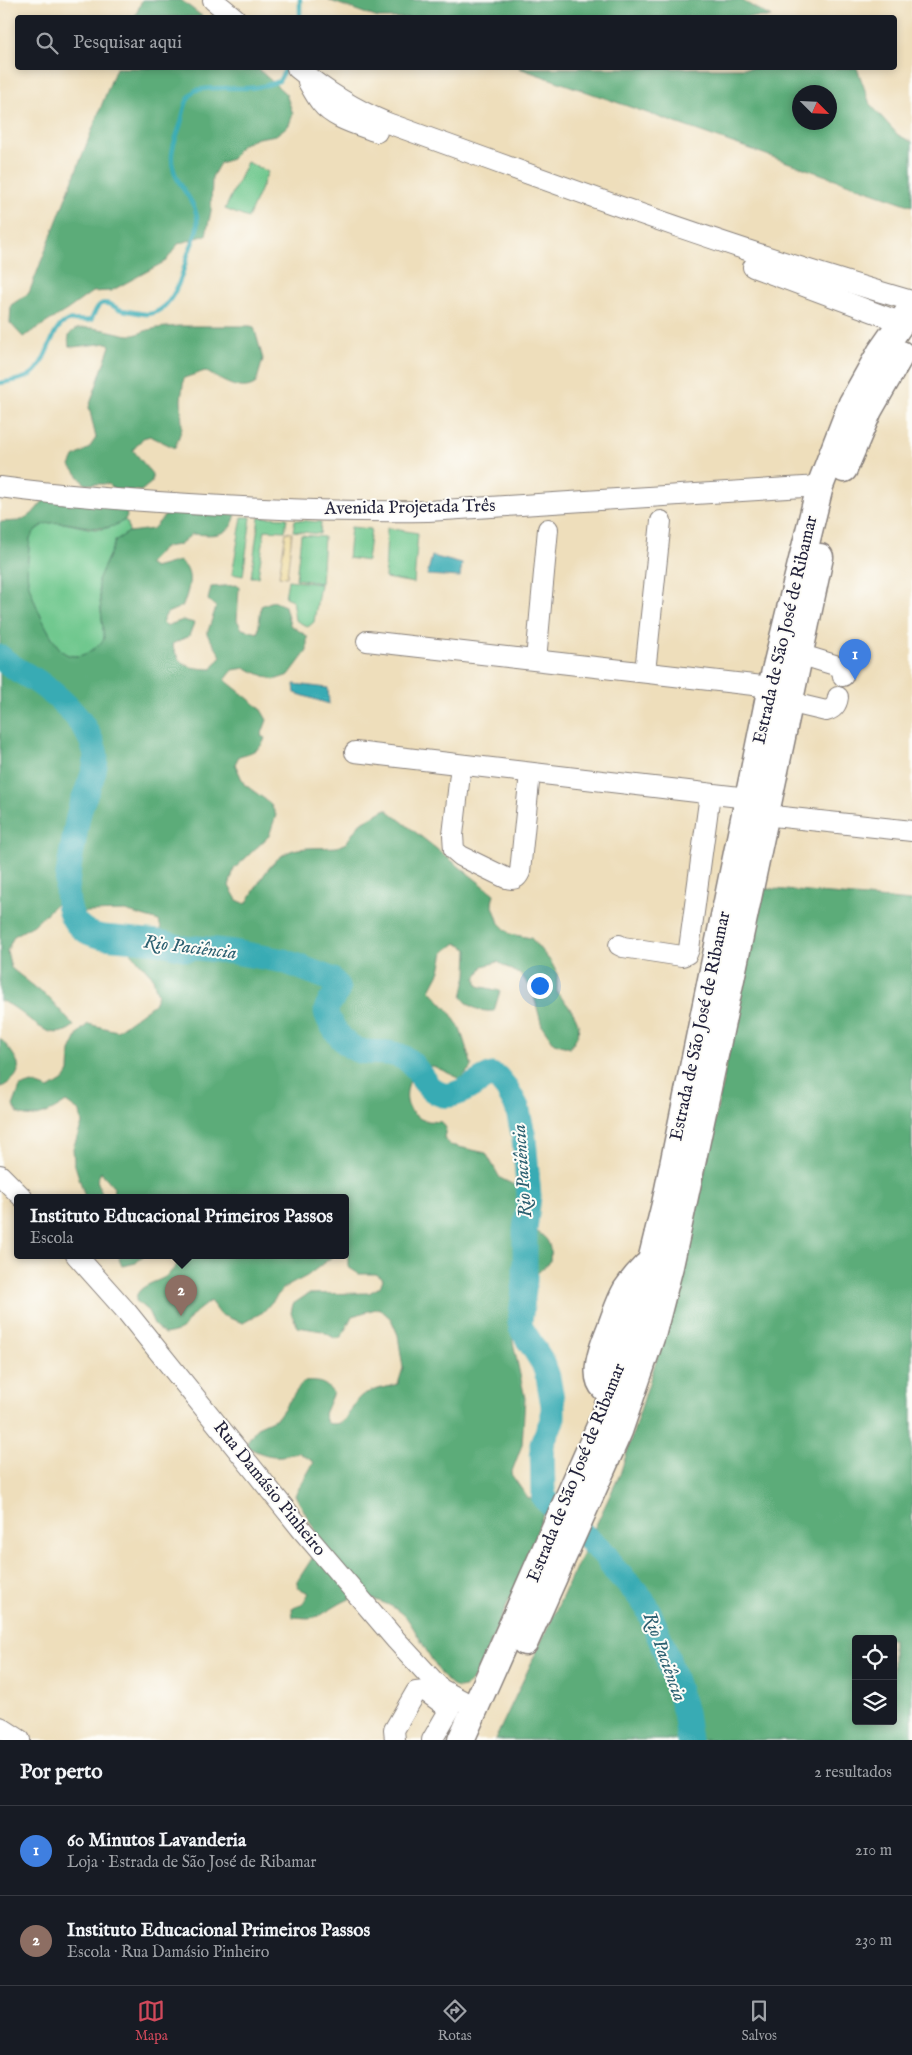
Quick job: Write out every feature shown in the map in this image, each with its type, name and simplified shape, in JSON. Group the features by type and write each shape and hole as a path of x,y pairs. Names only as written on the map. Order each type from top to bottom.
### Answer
{"main road":[{"name":"Estrada de São José de Ribamar","path":"623,1393 599,1379 598,1359 626,1291 652,1260 756,806 780,694 820,486 852,403 870,370 909,317"},
{"name":"Estrada de São José de Ribamar","path":"780,694 799,654 824,534 841,478 869,410 886,378 909,317"},
{"name":"Estrada de São José de Ribamar","path":"480,1740 623,1393 653,1332 670,1266 736,957 756,806"},
{"name":"Estrada de São José de Ribamar","path":"461,1740 459,1704 561,1541"}],"street":[{"path":"213,0 231,15"},
{"path":"300,70 320,93 492,168 637,218 909,317"},
{"name":"Avenida Projetada Três","path":"0,487 122,501 378,512 428,511 820,486"},
{"path":"645,672 661,521"},
{"path":"536,660 548,529"},
{"path":"367,641 645,672 780,694 826,711 832,709 837,704 838,697"},
{"path":"799,654 838,666 842,670 843,676"},
{"path":"355,752 710,794 756,806 912,831"},
{"path":"461,765 453,835 454,850 461,856 512,880 518,877 520,872 530,773"},
{"path":"619,945 682,956 687,954 710,794"},
{"path":"0,1175 19,1194"},
{"name":"Rua Damásio Pinheiro","path":"80,1259 126,1311 348,1584 432,1680 459,1704"},
{"path":"394,1740 394,1730 416,1692 424,1691 459,1704 432,1740"},
{"path":"0,1727 20,1740"}],"green space":[{"path":"142,0 181,0 200,15 136,15"},
{"path":"328,0 741,0 767,15 370,15"},
{"path":"115,70 259,70 286,94 293,114 289,125 276,135 258,138 241,145 232,159 220,163 212,177 211,211 206,235 178,244 166,261 111,291 92,292 23,337 10,323 11,305 29,293"},
{"path":"525,70 858,70 870,104 898,135 912,142 912,206"},
{"path":"247,162 268,172 248,218 225,209"},
{"path":"179,326 254,327 263,359 256,383 244,387 237,386 205,371 184,378 181,399 182,428 175,448 150,436 143,438 133,450 152,474 152,482 141,491 114,489 108,484 85,484 70,466 74,457 89,448 96,438 89,407 110,346 108,343 73,347 69,346 69,336 74,330 82,328 132,335 156,328"},
{"path":"55,487 108,503 126,511 127,516 124,520 107,528 58,523 47,524 38,528 30,538 27,571 30,589 51,636 66,654 78,656 84,654 95,648 104,639 98,580 116,540 129,532 153,529 167,513 180,505 236,513 230,527 220,534 192,534 179,545 164,547 148,564 154,568 179,561 188,570 189,582 183,606 167,613 162,622 166,626 183,620 194,623 189,636 172,644 178,658 191,667 212,669 221,656 207,634 216,607 208,600 211,587 237,585 239,588 237,620 242,629 258,633 261,606 273,601 285,606 290,625 307,636 307,651 289,675 274,680 245,668 233,670 225,680 260,708 267,720 261,736 265,738 261,745 251,752 239,756 235,764 244,784 270,803 276,815 269,836 234,869 229,886 237,900 246,904 267,870 281,856 298,849 337,847 346,843 360,823 386,809 494,894 492,903 499,923 510,934 531,938 551,962 557,973 557,993 565,1001 578,1023 578,1034 570,1048 554,1043 542,1026 532,989 521,975 498,962 483,966 476,978 478,986 500,991 494,1011 484,1011 472,1007 462,997 467,975 468,949 456,943 444,952 440,971 430,990 449,1011 460,1028 472,1066 461,1079 433,1066 417,1067 408,1088 407,1102 414,1114 423,1120 442,1122 446,1128 444,1138 450,1145 486,1153 500,1178 522,1189 527,1202 526,1224 546,1239 550,1247 550,1262 533,1277 516,1278 512,1293 513,1342 525,1398 522,1445 511,1474 527,1497 543,1502 545,1508 528,1557 480,1666 473,1680 464,1687 453,1686 446,1679 405,1616 397,1609 386,1604 369,1598 358,1597 352,1598 315,1617 293,1617 292,1609 303,1603 309,1593 298,1588 298,1580 322,1543 295,1495 314,1462 298,1452 285,1456 273,1456 260,1453 248,1447 247,1442 257,1427 277,1418 303,1382 320,1383 330,1389 333,1393 324,1414 327,1423 335,1424 345,1419 355,1403 364,1394 398,1384 403,1368 398,1335 391,1319 379,1308 352,1316 342,1336 336,1339 322,1331 298,1327 291,1313 293,1304 308,1294 369,1293 380,1287 383,1279 376,1274 359,1274 348,1267 349,1194 113,1194 114,1187 101,1172 97,1180 102,1194 84,1194 74,1162 73,1148 82,1124 80,1112 66,1102 44,1114 25,1116 19,1114 13,1106 20,1087 32,1083 49,1089 64,1080 69,1072 70,1051 79,1032 88,1024 117,1031 154,1004 158,995 152,976 125,946 162,932 159,921 125,911 84,912 69,903 58,902 34,925 14,936 7,951 11,968 50,999 74,1026 64,1032 54,1033 45,1030 9,1005 0,1001 0,522 19,521 32,514"},
{"path":"242,517 251,517 243,576 232,574"},
{"path":"259,517 287,518 285,531 265,530 258,577 251,577"},
{"path":"125,520 128,524 129,532 116,540 98,580 104,639 96,648 84,654 72,656 66,654 51,636 30,589 27,571 30,538 43,525 51,523 103,529"},
{"path":"295,520 321,522 320,534 293,531"},
{"path":"351,527 371,529 367,561 348,558"},
{"path":"387,528 418,533 414,583 385,578"},
{"path":"301,535 324,537 321,583 296,579"},
{"path":"288,580 320,584 314,622 308,627 295,620 292,600 285,597"},
{"path":"762,888 912,901 912,1740 495,1740 620,1474 676,1298 691,1238"},
{"path":"0,1038 16,1058 18,1070 10,1082 0,1088"},
{"path":"119,1259 140,1259 136,1263 122,1266"},
{"path":"180,1259 329,1259 307,1276 284,1288 263,1312 243,1323 221,1315 210,1301 192,1316 184,1327 172,1333 164,1334 155,1326 148,1311 136,1301 142,1288 165,1277"}],"sand":[{"path":"286,532 292,533 287,577 279,576"}],"water":[{"path":"432,556 462,564 460,577 427,575"},
{"path":"294,684 328,688 329,704 295,693"}],"waterway":[{"path":"300,0 300,15"},
{"path":"0,383 27,377 37,369 60,326 72,320 91,320 96,309 101,304 106,303 122,310 148,314 157,312 164,306 180,281 197,229 196,212 177,178 172,164 173,146 187,101 196,90 207,88 247,88 268,85 279,81 285,70"},
{"name":"Rio Paciência","path":"0,657 56,696 80,721 95,751 95,765 79,814 68,877 68,903 71,915 78,925 88,932 103,937 159,942 188,949 197,948 234,952 284,961 331,979 336,984 338,990 326,1009 327,1017 344,1041 353,1048 361,1051 387,1053 406,1059 431,1089 443,1095 456,1094 492,1075 497,1077 507,1089 517,1107 524,1138 529,1196 525,1230 525,1281 520,1322 521,1328 543,1363 548,1377 553,1405 553,1418 542,1444 544,1498 606,1556 614,1569 636,1592 647,1607 667,1656 685,1712 689,1740"}],"place":[{"name":"60 Minutos Lavanderia","path":"855,680"},
{"name":"Instituto Educacional Primeiros Passos","path":"181,1316"}]}
